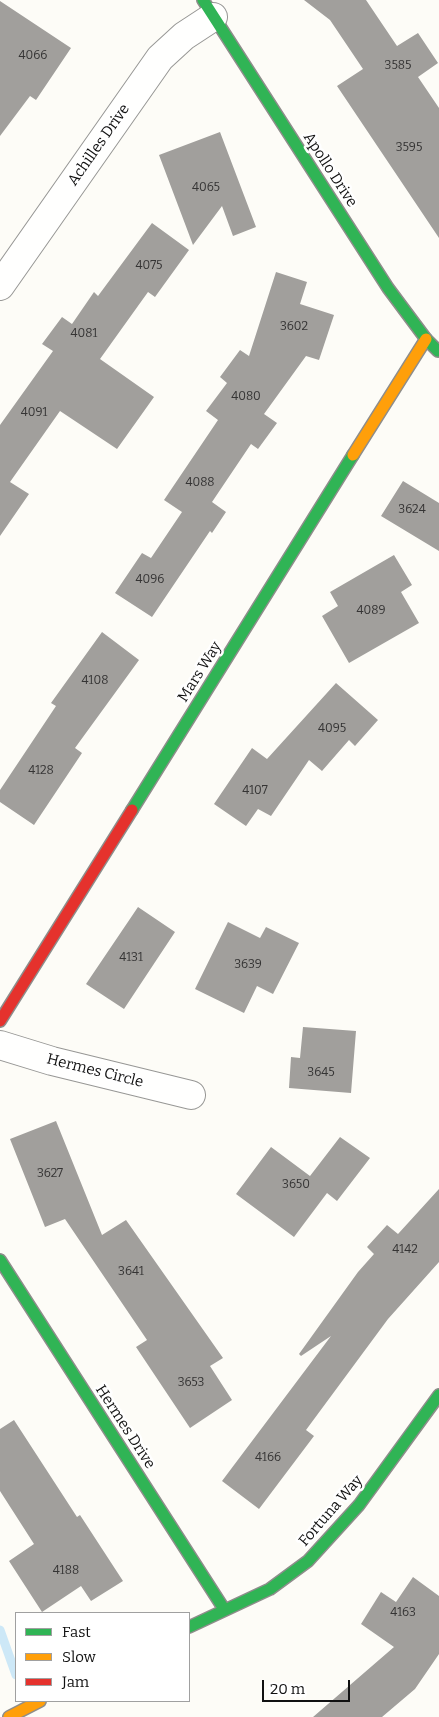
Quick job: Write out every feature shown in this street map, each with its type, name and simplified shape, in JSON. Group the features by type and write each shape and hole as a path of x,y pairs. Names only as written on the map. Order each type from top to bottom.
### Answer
{"street":[{"name":"Achilles Drive","path":"0,286 160,58 184,36 208,8"},
{"name":"Apollo Drive","path":"208,8 388,288 426,339 439,352"},
{"name":"Mars Way","path":"0,1021 426,339"},
{"name":"Hermes Circle","path":"0,1045 52,1061 191,1095"},
{"name":"Hermes Drive","path":"0,1260 224,1609"},
{"name":"Fortuna Way","path":"190,1626 270,1589 288,1578 326,1544 359,1505 439,1394"},
{"path":"9,1717 38,1702"}],"building":[{"path":"304,0 366,0 397,46 418,33 438,63 418,77 439,108 439,238 337,86 363,69 330,20"},
{"path":"0,1 71,48 36,100 30,96 0,136"},
{"path":"220,132 256,227 233,236 222,206 193,245 159,155"},
{"path":"152,223 189,250 155,297 148,292 100,359 154,397 117,449 60,411 10,482 29,494 0,536 0,425 53,351 42,344 62,317 72,324 94,292 98,296"},
{"path":"276,272 307,282 300,304 334,315 319,360 306,356 264,414 277,423 258,449 251,444 212,502 226,512 212,533 210,531 152,617 115,593 142,553 151,558 182,512 164,500 218,420 206,411 227,383 220,377 240,350 249,356"},
{"path":"403,481 439,503 439,551 381,516"},
{"path":"394,555 412,585 401,592 419,623 349,663 322,616 338,606 330,592"},
{"path":"102,632 139,660 75,748 82,753 34,825 0,802 0,790 56,706 51,703"},
{"path":"336,683 378,720 355,746 349,740 322,771 309,760 271,816 258,809 246,826 214,804 252,748 267,759"},
{"path":"138,907 175,932 124,1009 86,984"},
{"path":"228,922 260,938 266,927 299,943 273,994 257,986 244,1013 195,989"},
{"path":"303,1027 356,1031 351,1093 289,1088 291,1057 300,1058"},
{"path":"56,1121 102,1235 126,1220 223,1358 210,1366 232,1400 190,1428 136,1347 147,1340 65,1219 45,1227 10,1139"},
{"path":"340,1137 370,1158 337,1201 327,1193 294,1237 236,1194 271,1147 310,1176"},
{"path":"439,1189 439,1262 388,1319 306,1430 314,1436 259,1509 222,1481 331,1336 301,1356 299,1354 358,1272 374,1254 367,1247 387,1225 398,1234"},
{"path":"14,1420 77,1517 80,1515 123,1581 91,1601 81,1586 42,1612 9,1561 34,1544 0,1491 0,1429"},
{"path":"413,1577 439,1596 439,1654 415,1689 382,1717 313,1717 394,1647 361,1624 381,1592 396,1602"}],"waterway":[{"path":"0,1630 15,1672"}],"traffic: fast":[{"path":"203,0 388,288 426,339 438,351"},
{"path":"132,810 353,455"},
{"path":"0,1260 224,1609"},
{"path":"190,1627 270,1589 308,1561 359,1505 439,1395"}],"traffic: slow":[{"path":"353,455 426,339"},
{"path":"9,1717 38,1702"}],"traffic: jam":[{"path":"0,1021 132,810"}]}
